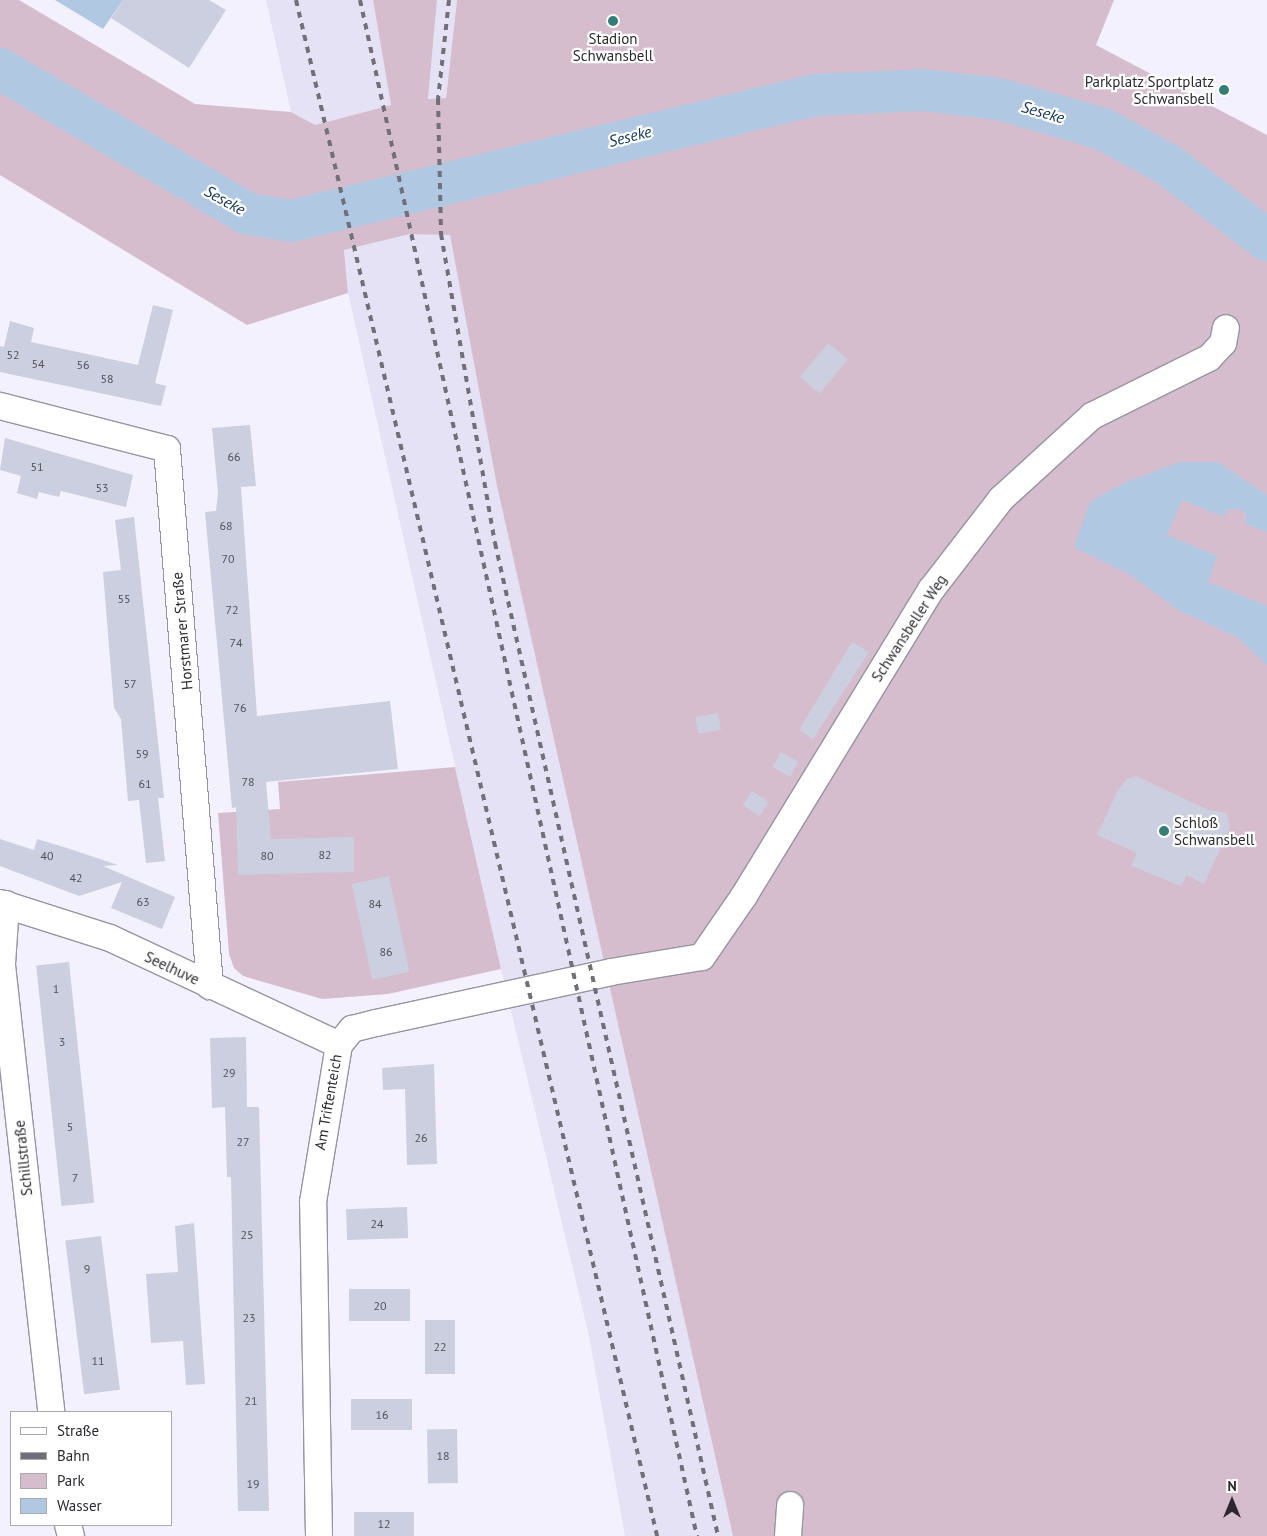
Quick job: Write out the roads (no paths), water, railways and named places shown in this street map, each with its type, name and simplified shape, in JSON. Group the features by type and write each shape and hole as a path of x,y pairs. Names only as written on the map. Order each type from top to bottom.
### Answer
{"street":[{"name":"Schwansbeller Weg","path":"702,957 744,896 931,590 1001,499 1092,416 1209,358 1223,344 1226,328"},
{"name":"Horstmarer Straße","path":"0,406 167,449 210,986"},
{"name":"Seelhuve","path":"3,903 110,938 339,1045"},
{"name":"Schillstraße","path":"3,903 2,965 51,1411"},
{"name":"Am Triftenteich","path":"320,1536 313,1202 339,1045 352,1029 376,1023 611,972 702,957"},
{"path":"788,1536 790,1505"}],"water":[{"path":"55,0 123,0 103,29"},
{"path":"1179,462 1218,462 1267,495 1267,532 1245,524 1246,514 1240,509 1226,510 1225,517 1182,500 1167,535 1217,556 1208,582 1267,606 1267,665 1237,637 1178,610 1129,574 1074,547 1090,502 1122,484"}],"waterway":[{"name":"Seseke","path":"0,69 248,214 291,221 815,95 923,90 999,99 1103,129 1167,164 1267,240"}],"railway":[{"path":"296,0 657,1536"},
{"path":"360,0 697,1536"},
{"path":"449,0 438,99 441,234 495,543 718,1536"}],"place":[{"name":"Stadion Schwansbell","path":"613,21"},
{"name":"Parkplatz Sportplatz Schwansbell","path":"1224,90"},
{"name":"Schloß Schwansbell","path":"1164,831"}]}
